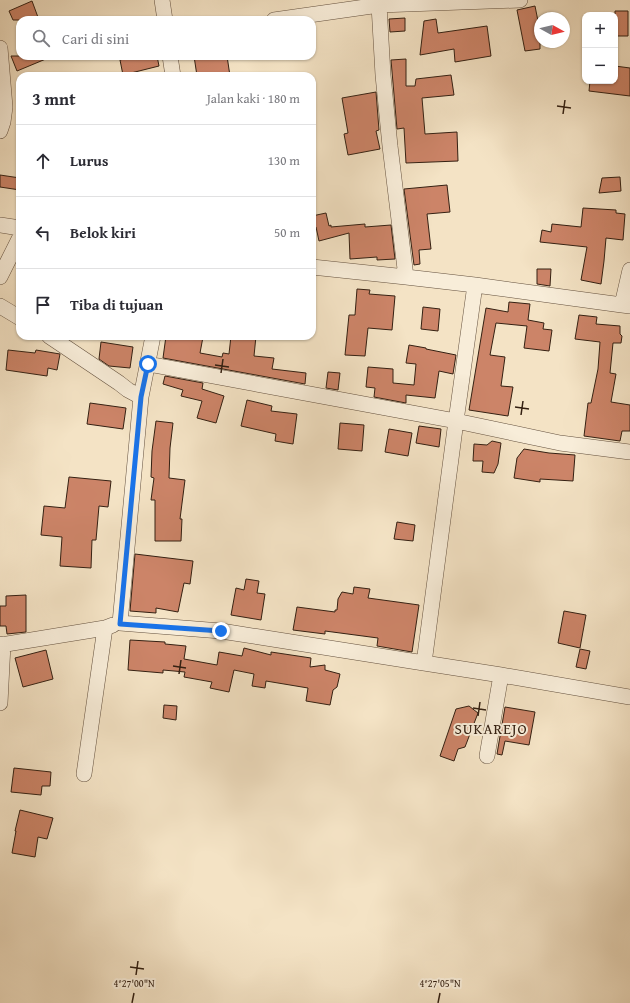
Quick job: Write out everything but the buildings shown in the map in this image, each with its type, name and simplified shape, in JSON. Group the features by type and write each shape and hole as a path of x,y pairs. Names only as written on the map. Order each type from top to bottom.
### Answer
{"street":[{"path":"162,0 164,16"},
{"path":"297,16 378,2 520,0"},
{"path":"378,2 390,146 406,277"},
{"path":"0,48 5,107 0,131"},
{"path":"171,60 172,72"},
{"path":"0,225 16,227"},
{"path":"0,277 16,245"},
{"path":"316,267 475,285 626,306 630,270"},
{"path":"424,663 475,285"},
{"path":"0,306 16,316"},
{"path":"56,340 128,390 142,393"},
{"path":"120,624 142,393 152,340"},
{"path":"147,367 456,421 560,443 630,452"},
{"path":"0,703 1,645 105,628 120,624 221,631 630,697"},
{"path":"84,774 105,628"},
{"path":"487,756 501,675"}],"district":[{"name":"SUKAREJO","path":"491,728"}],"route":[{"path":"148,364 141,397 120,624 221,631"}]}
